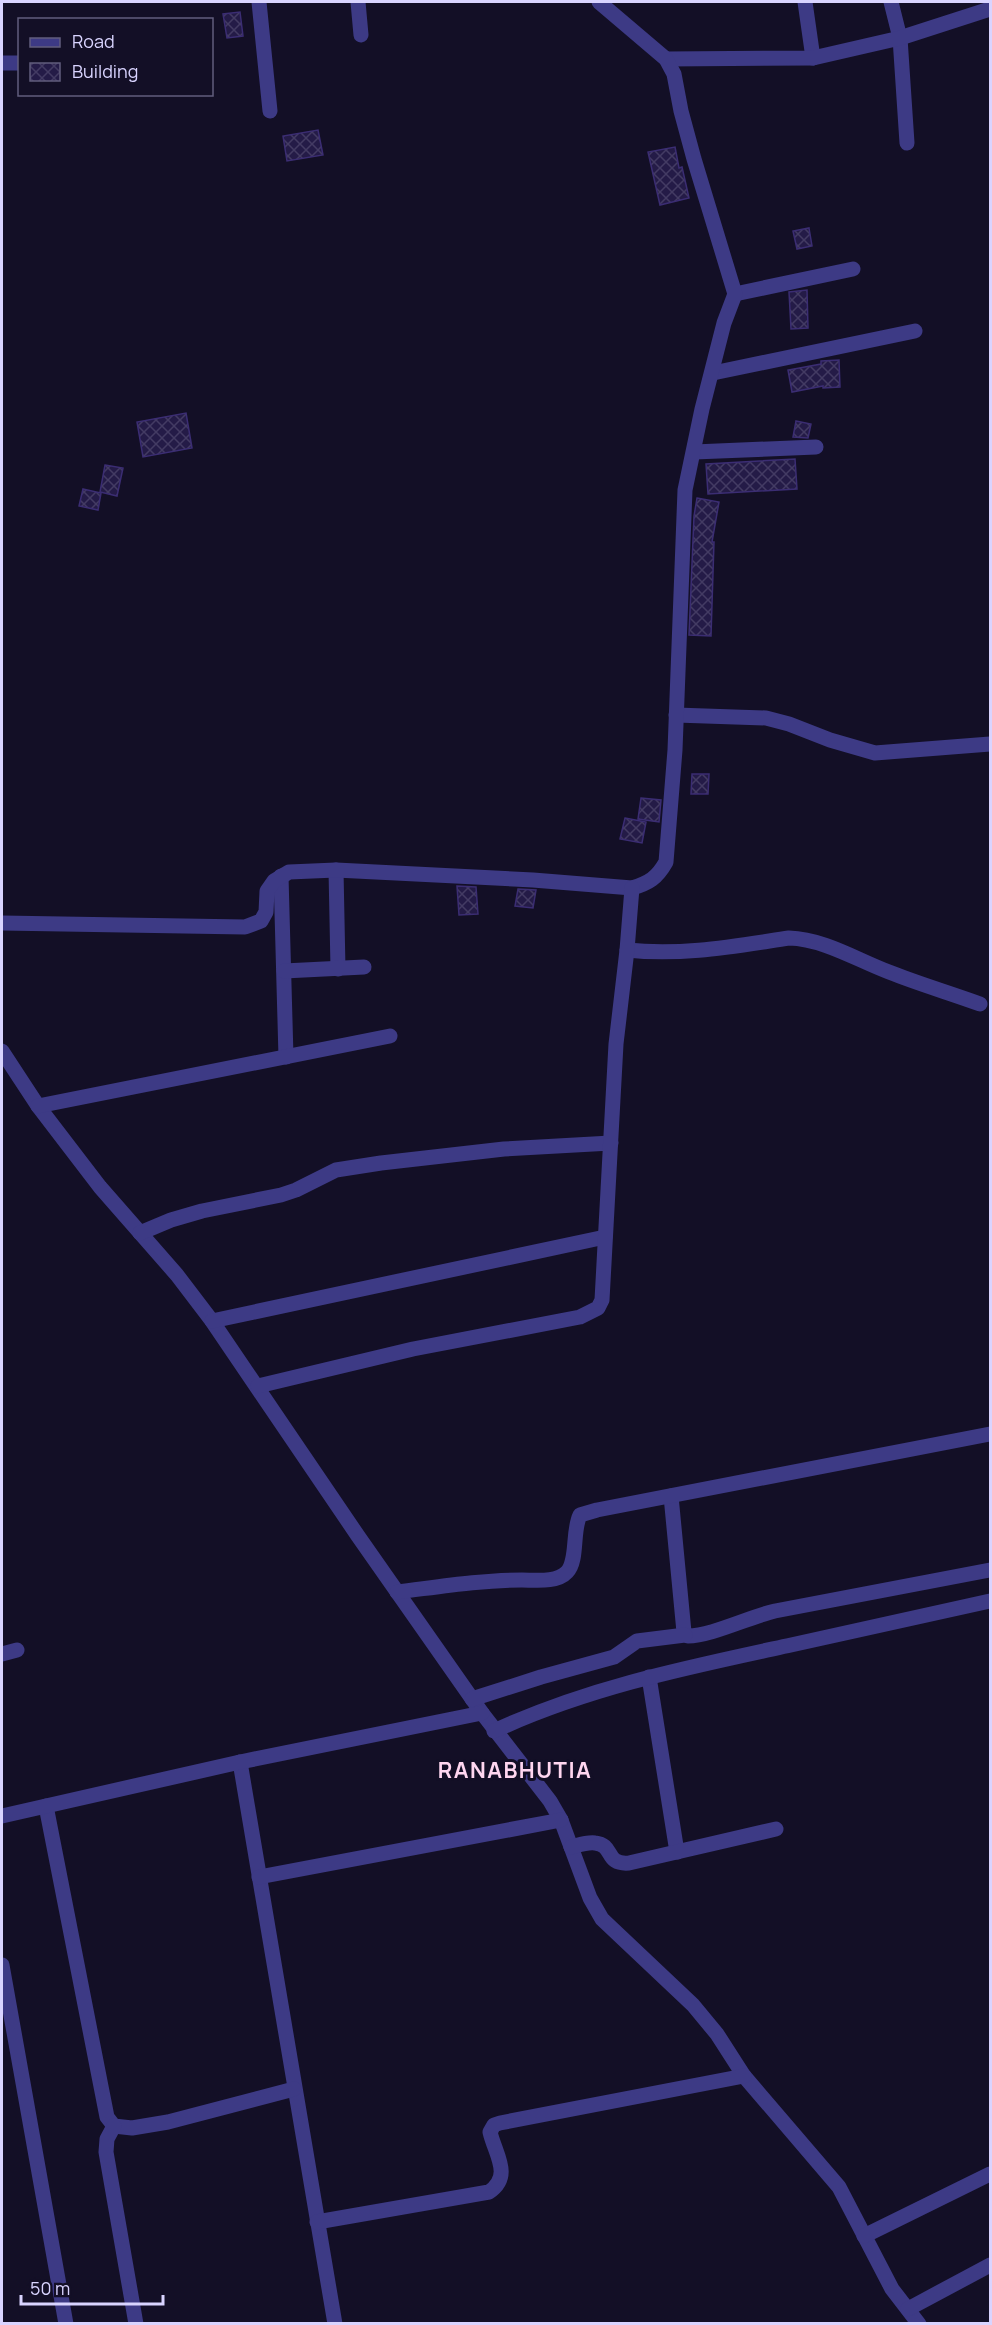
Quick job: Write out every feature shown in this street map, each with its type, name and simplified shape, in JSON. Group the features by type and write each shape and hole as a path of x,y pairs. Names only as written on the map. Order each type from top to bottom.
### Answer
{"street":[{"path":"259,2 270,111"},
{"path":"358,2 361,35"},
{"path":"2,923 245,927 261,921 266,912 267,891 281,876 289,872 336,870 533,880 632,888 647,884 658,876 666,862 676,715 685,490 724,323 735,294 694,159 674,74 666,59 599,2"},
{"path":"805,2 813,58"},
{"path":"891,2 900,38 907,142"},
{"path":"666,59 813,58 900,38 984,8"},
{"path":"2,63 18,63"},
{"path":"735,294 853,269"},
{"path":"712,372 915,332"},
{"path":"694,452 816,447"},
{"path":"676,715 766,718 875,753 990,744"},
{"path":"336,870 338,969"},
{"path":"281,876 286,1057"},
{"path":"258,1386 413,1349 580,1317 598,1308 602,1300 616,1044 632,888"},
{"path":"627,950 657,953 696,952 789,938 802,939 980,1004"},
{"path":"284,971 364,967"},
{"path":"38,1106 390,1036"},
{"path":"2,1053 38,1106 100,1187 177,1275 212,1321 494,1731 550,1801 561,1820 590,1898 602,1919 693,2005 717,2034 744,2076 839,2187 892,2289 919,2324"},
{"path":"140,1233 171,1220 202,1211 281,1195 336,1170 504,1149 611,1143"},
{"path":"212,1321 605,1237"},
{"path":"397,1592 502,1580 549,1580 566,1574 572,1564 576,1524 580,1515 990,1434"},
{"path":"671,1496 685,1635"},
{"path":"472,1699 614,1657 638,1641 694,1636 775,1611 990,1569"},
{"path":"494,1731 558,1704 611,1686 990,1601"},
{"path":"2,1654 17,1650"},
{"path":"649,1677 677,1852"},
{"path":"2,1816 240,1762 482,1713"},
{"path":"240,1762 335,2324"},
{"path":"46,1806 106,2117 114,2126 132,2128 168,2122 294,2089"},
{"path":"259,1877 561,1820"},
{"path":"571,1847 597,1843 603,1845 615,1862 620,1864 776,1829"},
{"path":"2,1965 66,2324"},
{"path":"317,2222 489,2192 496,2188 501,2180 502,2165 490,2132 494,2125 744,2076"},
{"path":"114,2126 107,2139 106,2152 136,2324"},
{"path":"864,2236 990,2174"},
{"path":"908,2309 990,2265"}],"building":[{"path":"240,12 243,36 227,38 223,14"},
{"path":"318,130 323,155 287,161 283,136"},
{"path":"675,147 689,198 660,205 648,152"},
{"path":"809,228 812,246 797,249 793,231"},
{"path":"807,290 808,328 791,329 789,292"},
{"path":"839,360 840,387 823,388 823,386 792,392 788,370 821,364 821,361"},
{"path":"186,413 192,448 143,457 137,422"},
{"path":"796,421 811,424 808,438 793,437"},
{"path":"795,459 797,489 708,494 706,464"},
{"path":"105,465 123,468 117,496 100,492"},
{"path":"83,489 101,493 98,510 79,506"},
{"path":"697,498 719,502 712,542 714,542 711,636 689,635 694,516"},
{"path":"692,774 709,774 708,794 691,794"},
{"path":"641,798 661,800 659,822 638,819"},
{"path":"625,818 646,822 642,843 620,839"},
{"path":"457,886 476,887 478,914 459,915"},
{"path":"518,889 536,890 533,908 515,906"}],"district":[{"name":"RANABHUTIA","path":"515,1770"}]}
